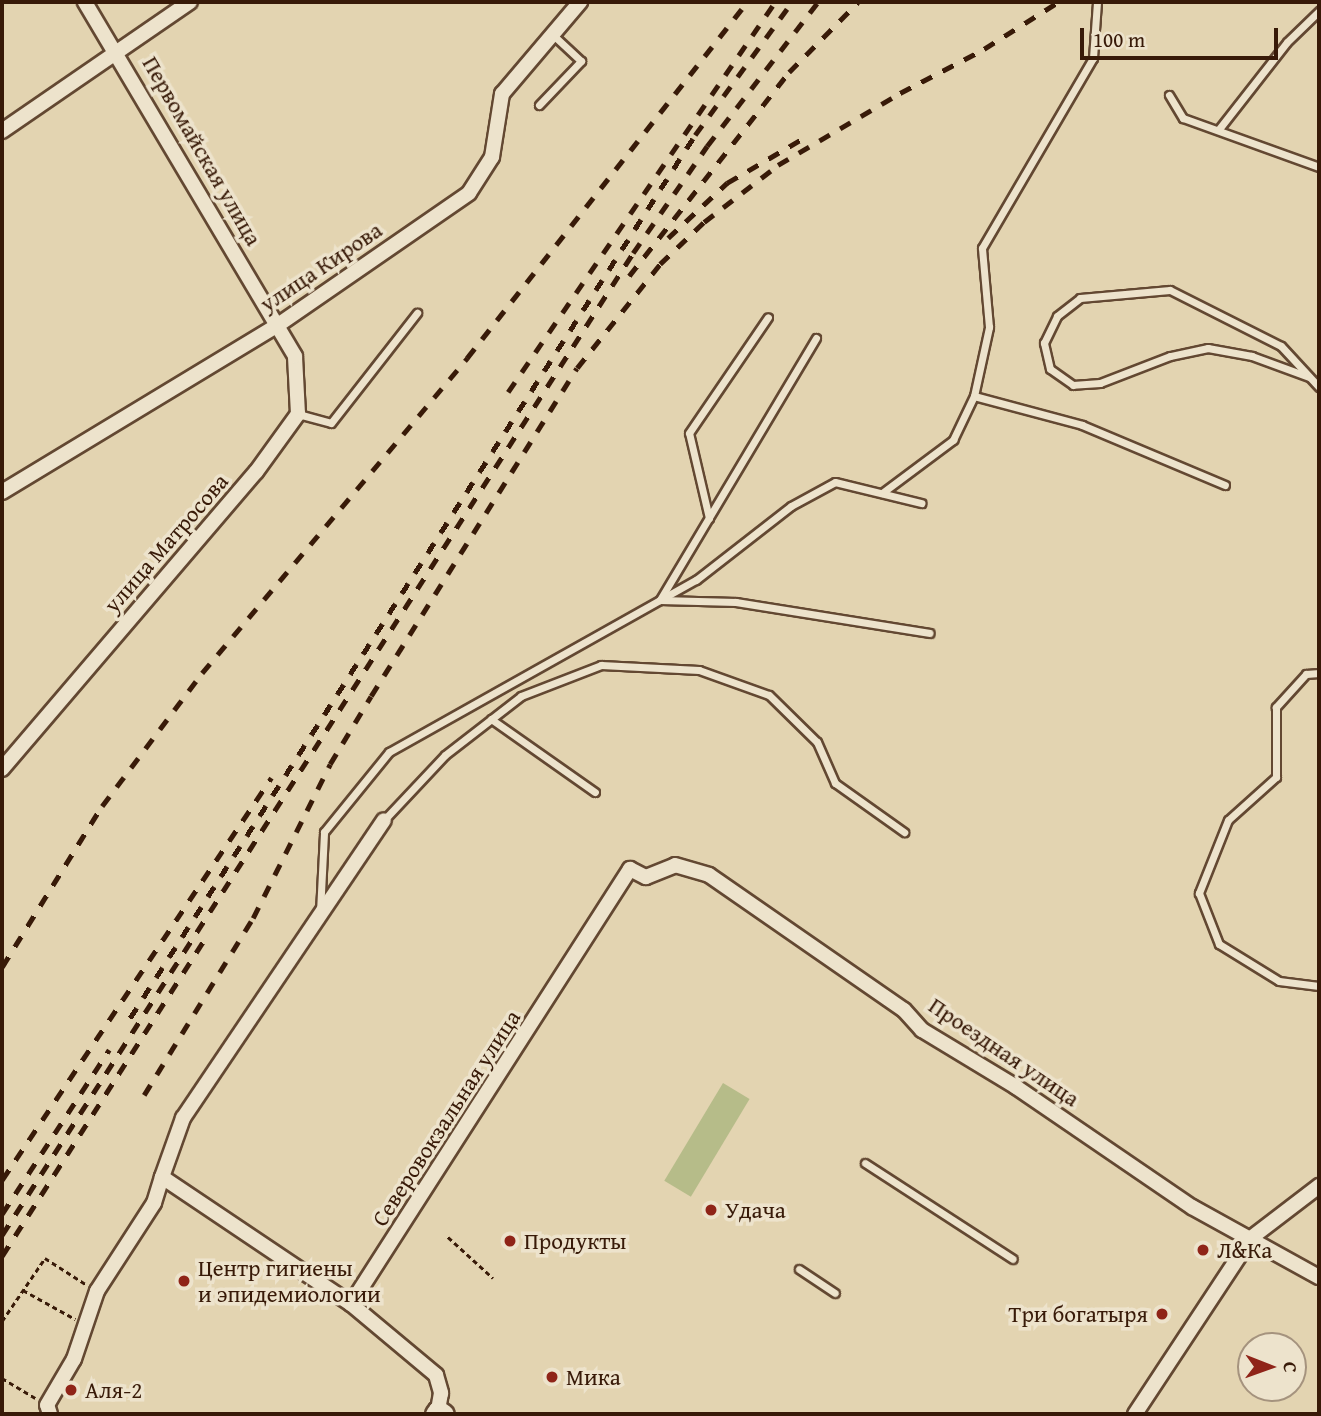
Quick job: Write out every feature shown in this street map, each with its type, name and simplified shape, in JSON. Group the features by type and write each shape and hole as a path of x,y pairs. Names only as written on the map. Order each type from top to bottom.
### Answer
{"street":[{"name":"Первомайская улица","path":"85,2 119,53 278,325"},
{"path":"2,131 190,2"},
{"name":"улица Кирова","path":"2,492 278,325 469,193 492,157 502,94 550,33 580,2"},
{"path":"278,325 295,356 298,414"},
{"name":"улица Матросова","path":"2,769 256,472 298,414"},
{"path":"48,1410 74,1359 97,1291 154,1202 183,1118 384,820"},
{"name":"Проездная улица","path":"630,869 646,877 676,865 709,875 904,1010 922,1030 1016,1087 1192,1207 1319,1277"},
{"name":"Северовокзальная улица","path":"351,1304 630,869"},
{"path":"162,1177 351,1304 436,1375 441,1393 439,1413"},
{"path":"1135,1414 1251,1238 1319,1186"}],"lane":[{"path":"882,494 953,440 974,396 989,327 982,248 1093,58 1097,2"},
{"path":"1219,129 1287,42 1319,11"},
{"path":"539,105 582,61 550,33"},
{"path":"1169,95 1183,118 1319,167"},
{"path":"1309,377 1252,356 1208,348 1170,356 1100,383 1073,385 1051,369 1044,343 1057,316 1080,298 1170,290 1281,346 1319,387"},
{"path":"298,414 331,423 416,313"},
{"path":"709,518 689,433 768,317"},
{"path":"660,600 816,338"},
{"path":"974,396 1082,425 1225,485"},
{"path":"320,916 324,832 389,752 696,580 791,506 835,482 920,503"},
{"path":"660,600 736,602 930,633"},
{"path":"384,820 445,755 521,696 601,665 699,670 769,695 817,742 835,783 904,832"},
{"path":"1319,673 1306,674 1276,707 1276,777 1228,820 1199,893 1219,944 1279,981 1319,986"},
{"path":"491,719 595,792"},
{"path":"865,1163 1013,1259"},
{"path":"799,1269 835,1293"}],"path":[{"path":"448,1237 492,1278"},
{"path":"2,1320 45,1258 97,1291"},
{"path":"23,1290 84,1324"},
{"path":"2,1378 48,1410"}],"green space":[{"path":"723,1083 750,1099 691,1197 664,1181"}],"railway":[{"path":"2,967 102,806 202,673 467,358 747,2"},
{"path":"508,392 775,2"},
{"path":"130,1018 695,135 792,2"},
{"path":"2,1235 633,253 707,146 818,2"},
{"path":"629,276 789,72 858,2"},
{"path":"144,1095 253,918 330,764 371,696 577,368 660,264 704,222 778,165 900,93 984,49 1058,2"},
{"path":"668,238 727,183 802,139"},
{"path":"2,1180 271,778"},
{"path":"2,1256 207,935"},
{"path":"2,1214 109,1050"}],"place":[{"name":"Удача","path":"711,1210"},
{"name":"Продукты","path":"510,1241"},
{"name":"Л&Ка","path":"1203,1250"},
{"name":"Центр гигиены и эпидемиологии","path":"184,1281"},
{"name":"Три богатыря","path":"1162,1314"},
{"name":"Мика","path":"552,1377"},
{"name":"Аля-2","path":"71,1390"}]}
